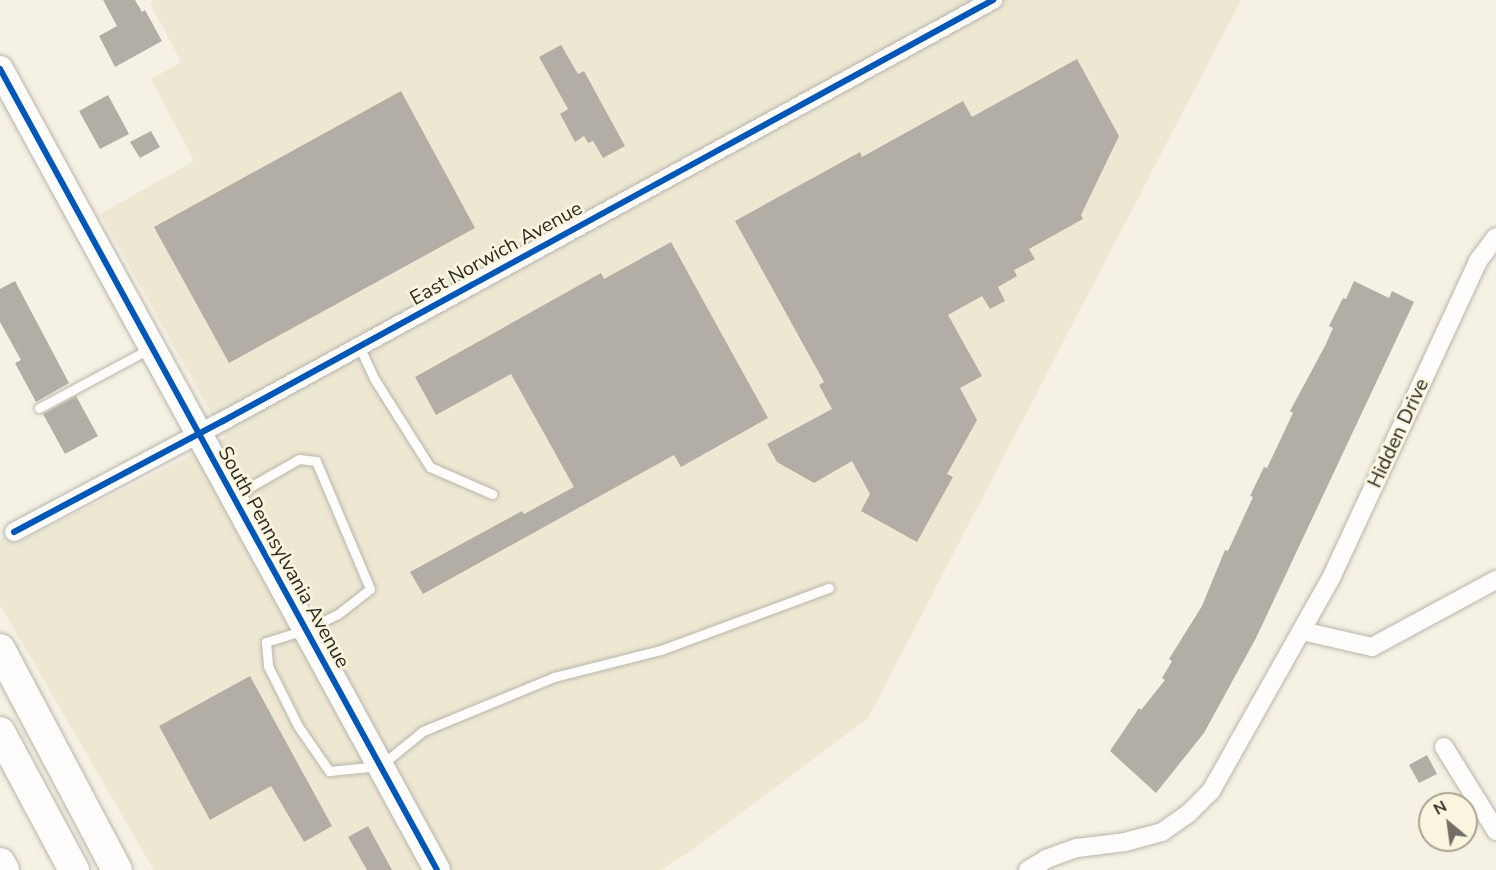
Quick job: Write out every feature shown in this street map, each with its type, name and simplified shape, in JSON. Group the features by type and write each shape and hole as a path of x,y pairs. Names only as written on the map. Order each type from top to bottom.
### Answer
{"main road":[{"path":"0,649 117,870"},
{"path":"0,732 74,870"},
{"path":"0,863 4,870"}],"street":[{"name":"East Norwich Avenue","path":"14,532 198,435 993,0"},
{"name":"South Pennsylvania Avenue","path":"0,69 437,870"},
{"name":"Hidden Drive","path":"1028,870 1046,859 1077,848 1125,843 1162,832 1188,814 1211,791 1332,576 1478,261 1496,237"},
{"path":"1302,631 1372,647 1496,580"},
{"path":"1444,747 1496,831"}],"lane":[{"path":"359,346 375,380 430,467 492,494"},
{"path":"39,408 151,348"},
{"path":"232,497 299,459 316,461 370,589 338,614 305,630 266,642 268,666 298,726 329,771 380,766 423,731 554,677 661,650 829,588"}],"shaded area":[{"path":"155,0 1241,0 868,718 691,851 660,870 154,870 0,605 0,540 10,534 15,544 225,438 100,214 194,161 151,79 181,62 150,3"}],"building":[{"path":"103,0 135,0 142,12 145,10 162,41 115,67 99,36 117,26"},
{"path":"561,45 578,74 584,71 625,146 603,158 593,141 588,143 584,136 575,142 560,114 568,109 539,57"},
{"path":"1077,59 1119,136 1081,215 1083,219 1029,249 1035,259 1014,270 1017,276 998,287 1005,301 990,309 982,296 948,315 982,376 960,388 977,420 947,474 953,477 917,542 861,511 870,494 852,461 814,483 777,462 767,444 832,409 819,385 824,382 735,221 860,152 862,157 963,101 972,117"},
{"path":"401,91 475,228 229,363 154,227"},
{"path":"108,95 129,134 100,149 79,111"},
{"path":"151,131 160,147 140,158 130,142"},
{"path":"671,242 768,418 681,467 674,455 423,594 410,572 522,511 524,514 574,487 511,374 436,415 415,377 601,273 604,279"},
{"path":"15,281 69,383 36,402 15,363 21,360 0,322 0,289"},
{"path":"1354,281 1389,298 1392,291 1414,302 1256,638 1204,733 1156,793 1110,751 1139,708 1141,710 1165,680 1162,678 1172,661 1169,659 1202,606 1225,550 1228,551 1253,497 1250,496 1264,467 1267,468 1293,413 1290,411 1325,346 1333,328 1329,326"},
{"path":"76,396 98,436 65,454 43,414"},
{"path":"250,676 332,826 304,842 271,786 210,820 159,726"},
{"path":"1427,755 1437,774 1419,783 1409,765"},
{"path":"368,826 392,870 367,870 348,837"}],"cycle path":[{"path":"14,532 223,421 993,0"},
{"path":"0,69 437,870"}]}
